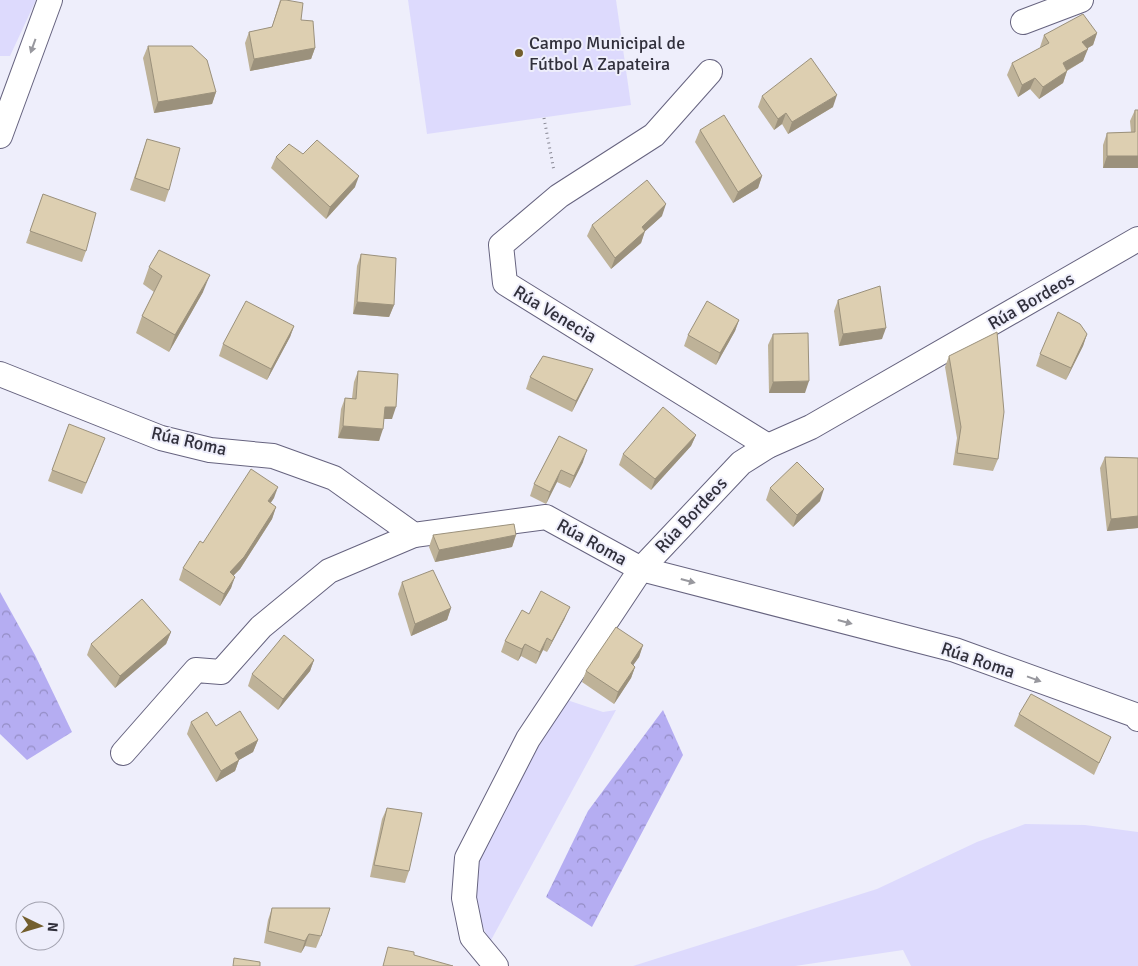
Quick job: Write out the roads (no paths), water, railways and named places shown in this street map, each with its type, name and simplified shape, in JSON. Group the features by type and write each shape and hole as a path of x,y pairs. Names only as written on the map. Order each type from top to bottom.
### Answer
{"street":[{"path":"0,136 50,0"},
{"path":"1023,22 1081,0"},
{"name":"Rúa Venecia","path":"710,72 654,135 559,196 501,245 505,284 768,446"},
{"name":"Rúa Bordeos","path":"496,966 472,937 464,898 467,858 528,739 641,569 741,463 768,446 811,427 1138,240"},
{"name":"Rúa Roma","path":"0,374 161,438 210,450 273,456 334,478 414,535 546,517 641,569 955,650 1134,715 1138,719"},
{"path":"123,754 196,670 221,672 261,627 329,570 414,535"}],"place":[{"name":"Campo Municipal de Fútbol A Zapateira","path":"519,53"}]}
